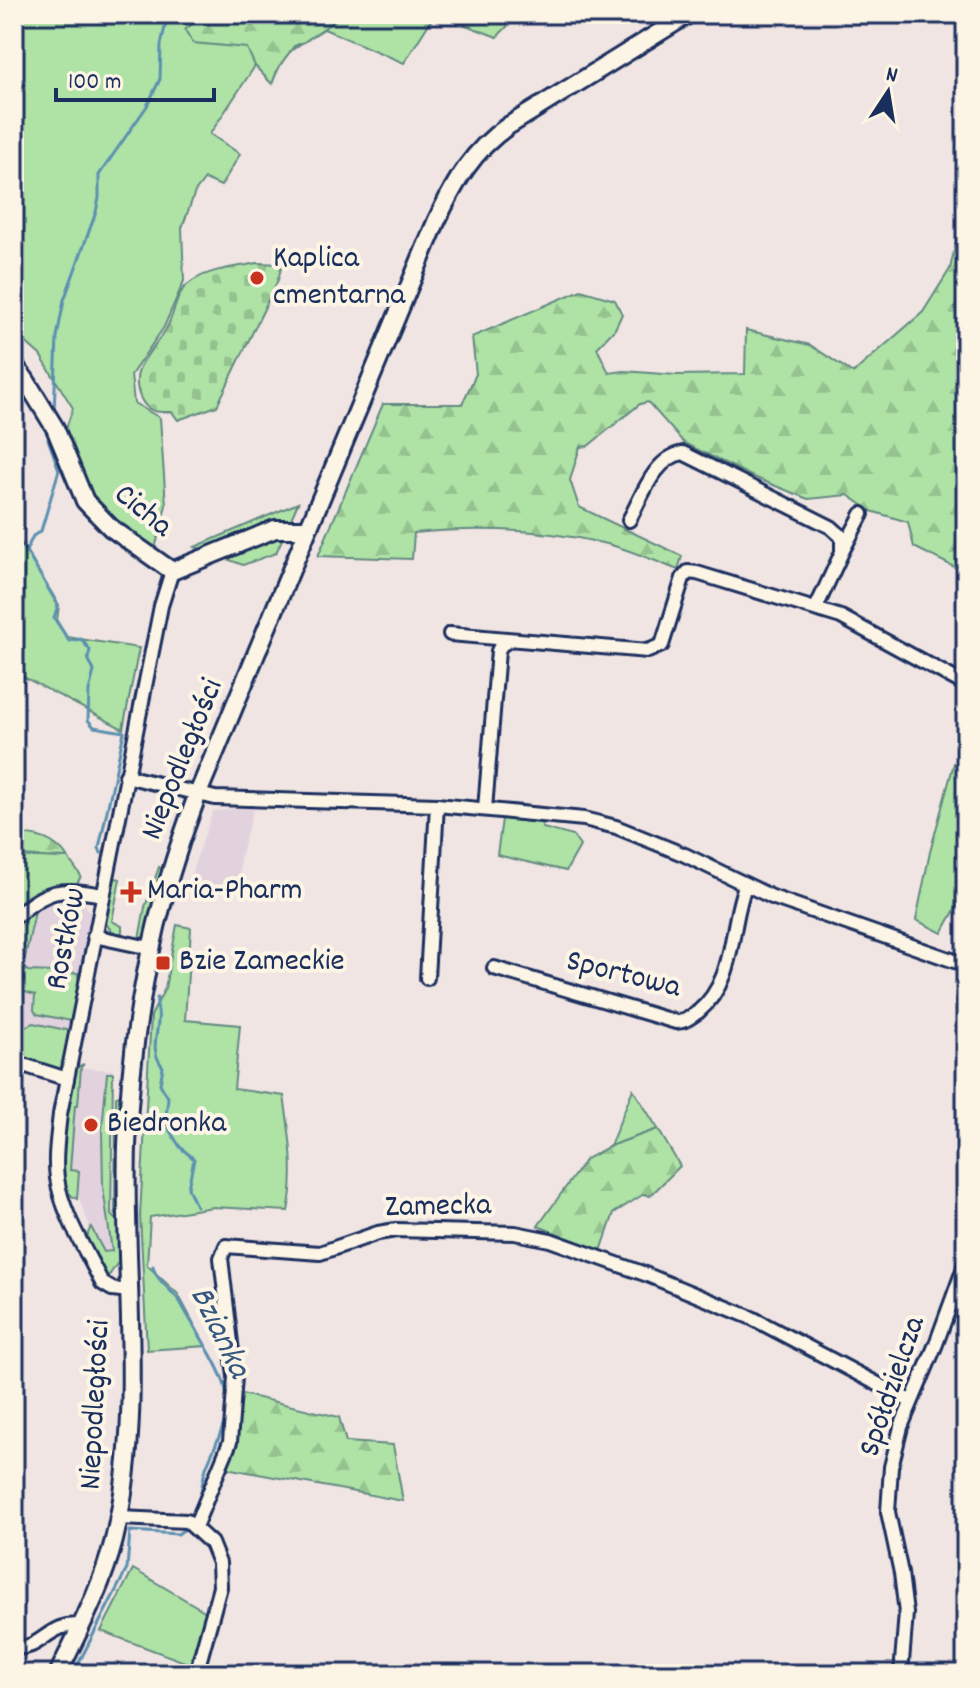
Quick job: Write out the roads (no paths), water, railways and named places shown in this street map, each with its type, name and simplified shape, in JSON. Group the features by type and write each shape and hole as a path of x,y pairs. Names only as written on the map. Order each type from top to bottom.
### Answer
{"street":[{"name":"Niepodległości","path":"58,1674 107,1566 119,1518 131,1380 127,1149 137,1022 150,948 172,867 197,796 436,222 461,172 472,157 508,126 689,14"},
{"name":"Cicha","path":"14,365 55,428 85,501 111,528 172,571 275,529 308,529"},
{"path":"629,520 660,464 673,454 683,453 831,527 842,537 842,552"},
{"path":"816,608 862,514"},
{"name":"Rostków","path":"130,1291 112,1289 102,1283 61,1198 56,1164 60,1114 94,936 161,606 172,571"},
{"path":"450,634 648,651 662,645 683,578 688,572 816,608 853,623 966,685"},
{"path":"485,809 498,651 510,640"},
{"path":"126,776 197,796 437,805 584,819 616,827 685,855 745,886 966,965"},
{"path":"427,978 437,805"},
{"name":"Sportowa","path":"494,968 683,1022 709,1002 722,983 745,886"},
{"path":"14,918 40,897 61,891 103,895"},
{"path":"94,936 150,948"},
{"path":"14,1062 67,1079"},
{"name":"Zamecka","path":"195,1527 230,1442 235,1377 221,1258 226,1246 320,1253 396,1230 534,1236 645,1274 741,1313 910,1401"},
{"name":"Spółdzielcza","path":"901,1674 906,1613 901,1573 891,1535 888,1490 894,1448 966,1262"},
{"path":"119,1518 187,1521 211,1543 219,1563 220,1587 196,1674"},
{"path":"14,1647 30,1646 59,1626 82,1626"}],"waterway":[{"name":"Bzianka","path":"54,414 57,337 64,300 96,212 99,175 147,106 160,79 161,45 166,22 178,14"},
{"name":"Bzianka","path":"48,439 59,470 41,531 33,536 26,551 58,605 54,618 69,641 81,639 90,650 88,658 94,671 89,691 88,720 94,727 124,732 99,848 101,853"},
{"path":"14,538 25,550"},
{"name":"Bzianka","path":"157,998 155,1046 163,1067 160,1084 168,1097 166,1118 180,1147 194,1159 188,1188 196,1206"},
{"name":"Bzianka","path":"153,1266 157,1276 182,1305 225,1386 225,1418 206,1468 198,1504"},
{"name":"Bzianka","path":"73,1674 127,1569 130,1531 178,1534 186,1528"}],"place":[{"name":"Kaplica cmentarna","path":"257,278"},
{"name":"Maria-Pharm","path":"131,892"},
{"name":"Bzie Zameckie","path":"163,963"},
{"name":"Biedronka","path":"91,1125"}]}
